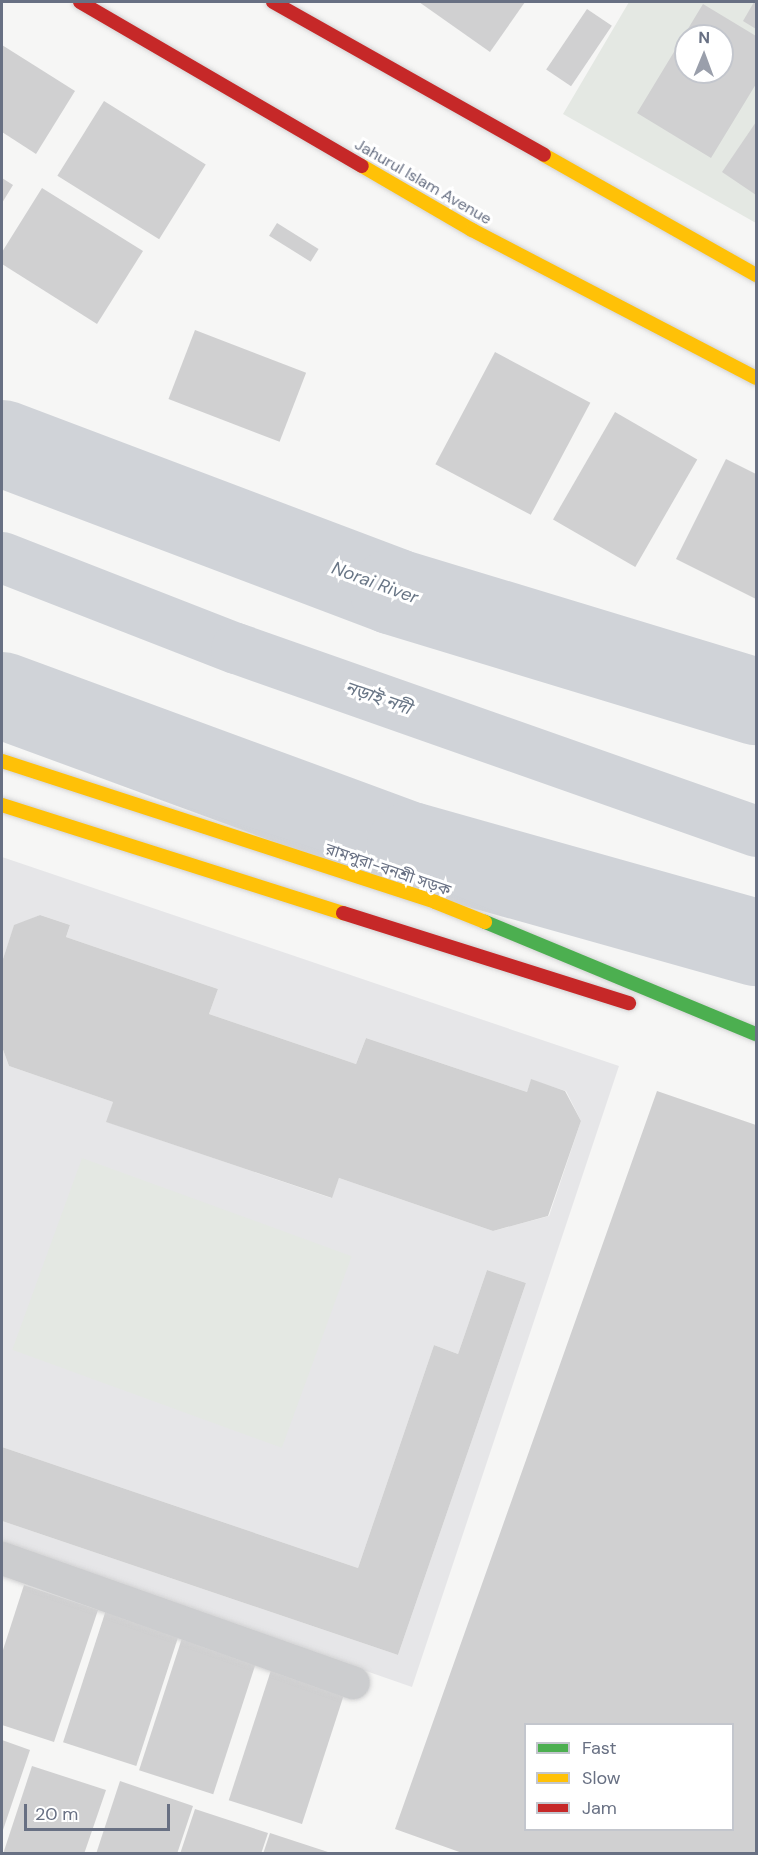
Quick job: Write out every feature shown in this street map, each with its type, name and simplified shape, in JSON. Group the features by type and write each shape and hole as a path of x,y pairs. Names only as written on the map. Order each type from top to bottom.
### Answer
{"main road":[{"name":"Jahurul Islam Avenue","path":"80,2 472,230 756,378"},
{"path":"273,2 756,275"},
{"name":"রামপুরা-বনশ্রী সড়ক","path":"2,761 435,902 756,1034"},
{"path":"2,805 642,1007"},
{"path":"676,1017 756,1043"}],"street":[{"path":"2,1558 353,1682"}],"shaded area":[{"path":"629,2 756,2 756,223 563,114"},
{"path":"2,857 619,1066 412,1687 2,1544 2,1521 398,1655 526,1283 487,1270 458,1354 434,1345 358,1568 2,1447 2,1047 9,1066 113,1102 107,1122 331,1198 339,1178 493,1231 549,1216 581,1121 566,1091 531,1080 527,1092 366,1038 356,1064 209,1014 218,989 66,937 70,925 40,915 14,926 2,962"},
{"path":"82,1158 352,1256 282,1448 12,1350"}],"building":[{"path":"419,2 525,2 490,52"},
{"path":"756,2 756,29 743,21"},
{"path":"703,4 756,36 756,84 711,158 637,113 674,52 674,84 734,84 734,24 691,24"},
{"path":"587,9 612,26 571,86 546,70"},
{"path":"2,45 75,91 36,154 2,132"},
{"path":"104,101 206,165 159,239 57,176"},
{"path":"756,122 756,195 722,172"},
{"path":"2,178 13,185 2,203"},
{"path":"42,188 143,251 97,324 2,264 2,252"},
{"path":"277,223 319,249 311,262 269,236"},
{"path":"195,330 306,373 280,442 168,399"},
{"path":"495,352 590,403 531,515 435,464"},
{"path":"615,412 697,459 635,567 553,519"},
{"path":"726,459 756,474 756,599 676,559"},
{"path":"40,915 70,925 66,937 218,989 209,1014 356,1064 366,1038 527,1092 531,1079 565,1091 581,1121 548,1216 493,1231 339,1178 332,1198 106,1122 113,1102 9,1066 2,1047 2,962 14,925"},
{"path":"657,1091 756,1125 756,1854 465,1854 395,1829"},
{"path":"487,1270 526,1283 398,1655 2,1521 2,1447 358,1568 434,1345 458,1354"},
{"path":"24,1585 98,1610 54,1742 2,1725 2,1653"},
{"path":"106,1610 179,1634 136,1766 63,1742"},
{"path":"182,1638 256,1662 213,1794 139,1770"},
{"path":"272,1667 345,1691 302,1824 229,1800"},
{"path":"2,1740 30,1750 2,1833"},
{"path":"32,1766 106,1790 84,1854 3,1854"},
{"path":"120,1781 193,1806 177,1854 96,1854"},
{"path":"195,1809 268,1833 261,1854 180,1854"},
{"path":"270,1833 331,1853 331,1854 263,1854"}],"waterway":[{"name":"Norai River","path":"2,443 393,591 756,701"},
{"name":"নড়াই নদী","path":"2,557 236,648 756,831"},
{"name":"Norai River","path":"2,695 410,845 756,942"}],"traffic: fast":[{"path":"485,922 756,1034"}],"traffic: slow":[{"path":"544,155 756,275"},
{"path":"362,166 472,230 756,378"},
{"path":"2,761 435,902 485,922"},
{"path":"2,805 343,913"}],"traffic: jam":[{"path":"80,2 362,166"},
{"path":"273,2 544,155"},
{"path":"343,913 629,1003"}]}
